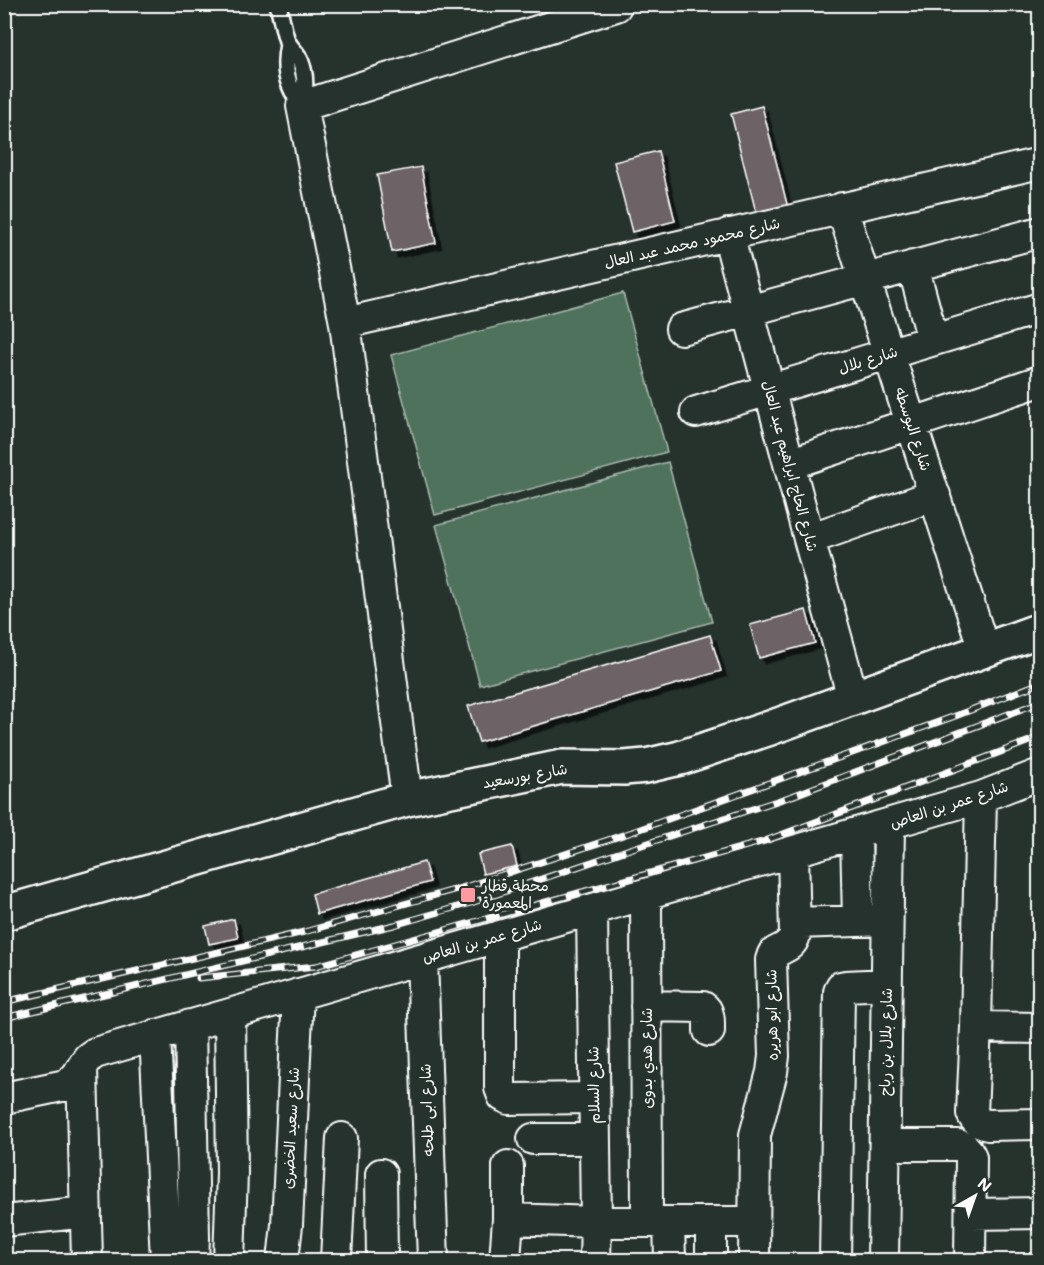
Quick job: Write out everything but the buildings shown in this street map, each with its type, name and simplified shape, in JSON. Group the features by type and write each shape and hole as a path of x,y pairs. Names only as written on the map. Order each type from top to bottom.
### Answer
{"main road":[{"name":"شارع بورسعيد","path":"4,913 407,800 562,767 624,768 680,758 759,732 1040,630"}],"street":[{"path":"407,800 345,323 302,106 616,6"},
{"name":"شارع محمود محمد عبد العال","path":"345,323 1040,162"},
{"name":"شارع البوسطه","path":"842,208 984,650"},
{"path":"681,329 1040,232"},
{"name":"شارع الحاج ابراهيم عبد العال","path":"728,234 853,698"},
{"path":"912,266 933,340"},
{"name":"شارع بلال","path":"696,412 1040,308"},
{"path":"789,464 1040,381"},
{"path":"809,539 935,495"},
{"name":"شارع عمر بن العاص","path":"4,1098 66,1085 76,1077 88,1058 95,1053 889,825 981,797 1040,774"},
{"path":"981,797 972,1113 974,1119 980,1124 1040,1124"},
{"name":"شارع بلال بن رباح","path":"883,1260 889,825"},
{"path":"856,834 858,921"},
{"name":"شارع ابو هريره","path":"754,1260 754,1135 772,1072 774,1056 771,960 773,954 794,942 793,852"},
{"name":"شارع هدي بدوى","path":"646,894 646,1006 658,1222 669,1260"},
{"name":"شارع السلام","path":"592,910 595,1260"},
{"path":"795,923 887,920"},
{"path":"500,936 500,1088 503,1096 509,1099 594,1098"},
{"name":"شارع ابى طلحه","path":"422,959 433,1260"},
{"path":"836,1260 839,992 841,987 846,986 886,984"},
{"name":"شارع سعيد الخضرى","path":"283,1260 287,1225 298,994"},
{"path":"646,1006 703,1007 708,1012 709,1031"},
{"path":"229,1260 232,1173 230,1014"},
{"path":"190,1025 193,1260"},
{"path":"976,1027 1040,1028"},
{"path":"155,1035 166,1260"},
{"path":"82,1068 87,1260"},
{"path":"336,1260 342,1138"},
{"path":"533,1139 594,1139"},
{"path":"885,1145 957,1144 969,1152 971,1157 970,1260"},
{"path":"505,1260 508,1166"},
{"path":"381,1174 382,1260"},
{"path":"4,1221 86,1212"},
{"path":"971,1214 1040,1213"},
{"path":"508,1219 596,1222 754,1222"},
{"path":"711,1222 711,1260"}],"lane":[{"path":"278,4 288,44 298,56 304,71 306,83 302,106"}],"green space":[{"path":"623,293 667,452 435,515 391,355"},
{"path":"668,462 712,622 480,685 436,525"}],"railway":[{"path":"4,1002 304,932 468,886 632,832 958,715 1040,683"},
{"path":"4,1018 394,925 471,903 792,796 1040,702"},
{"path":"199,978 316,966 765,841 1040,737"}],"place":[{"name":"محطة قطار المعمورة","path":"468,895"}]}
